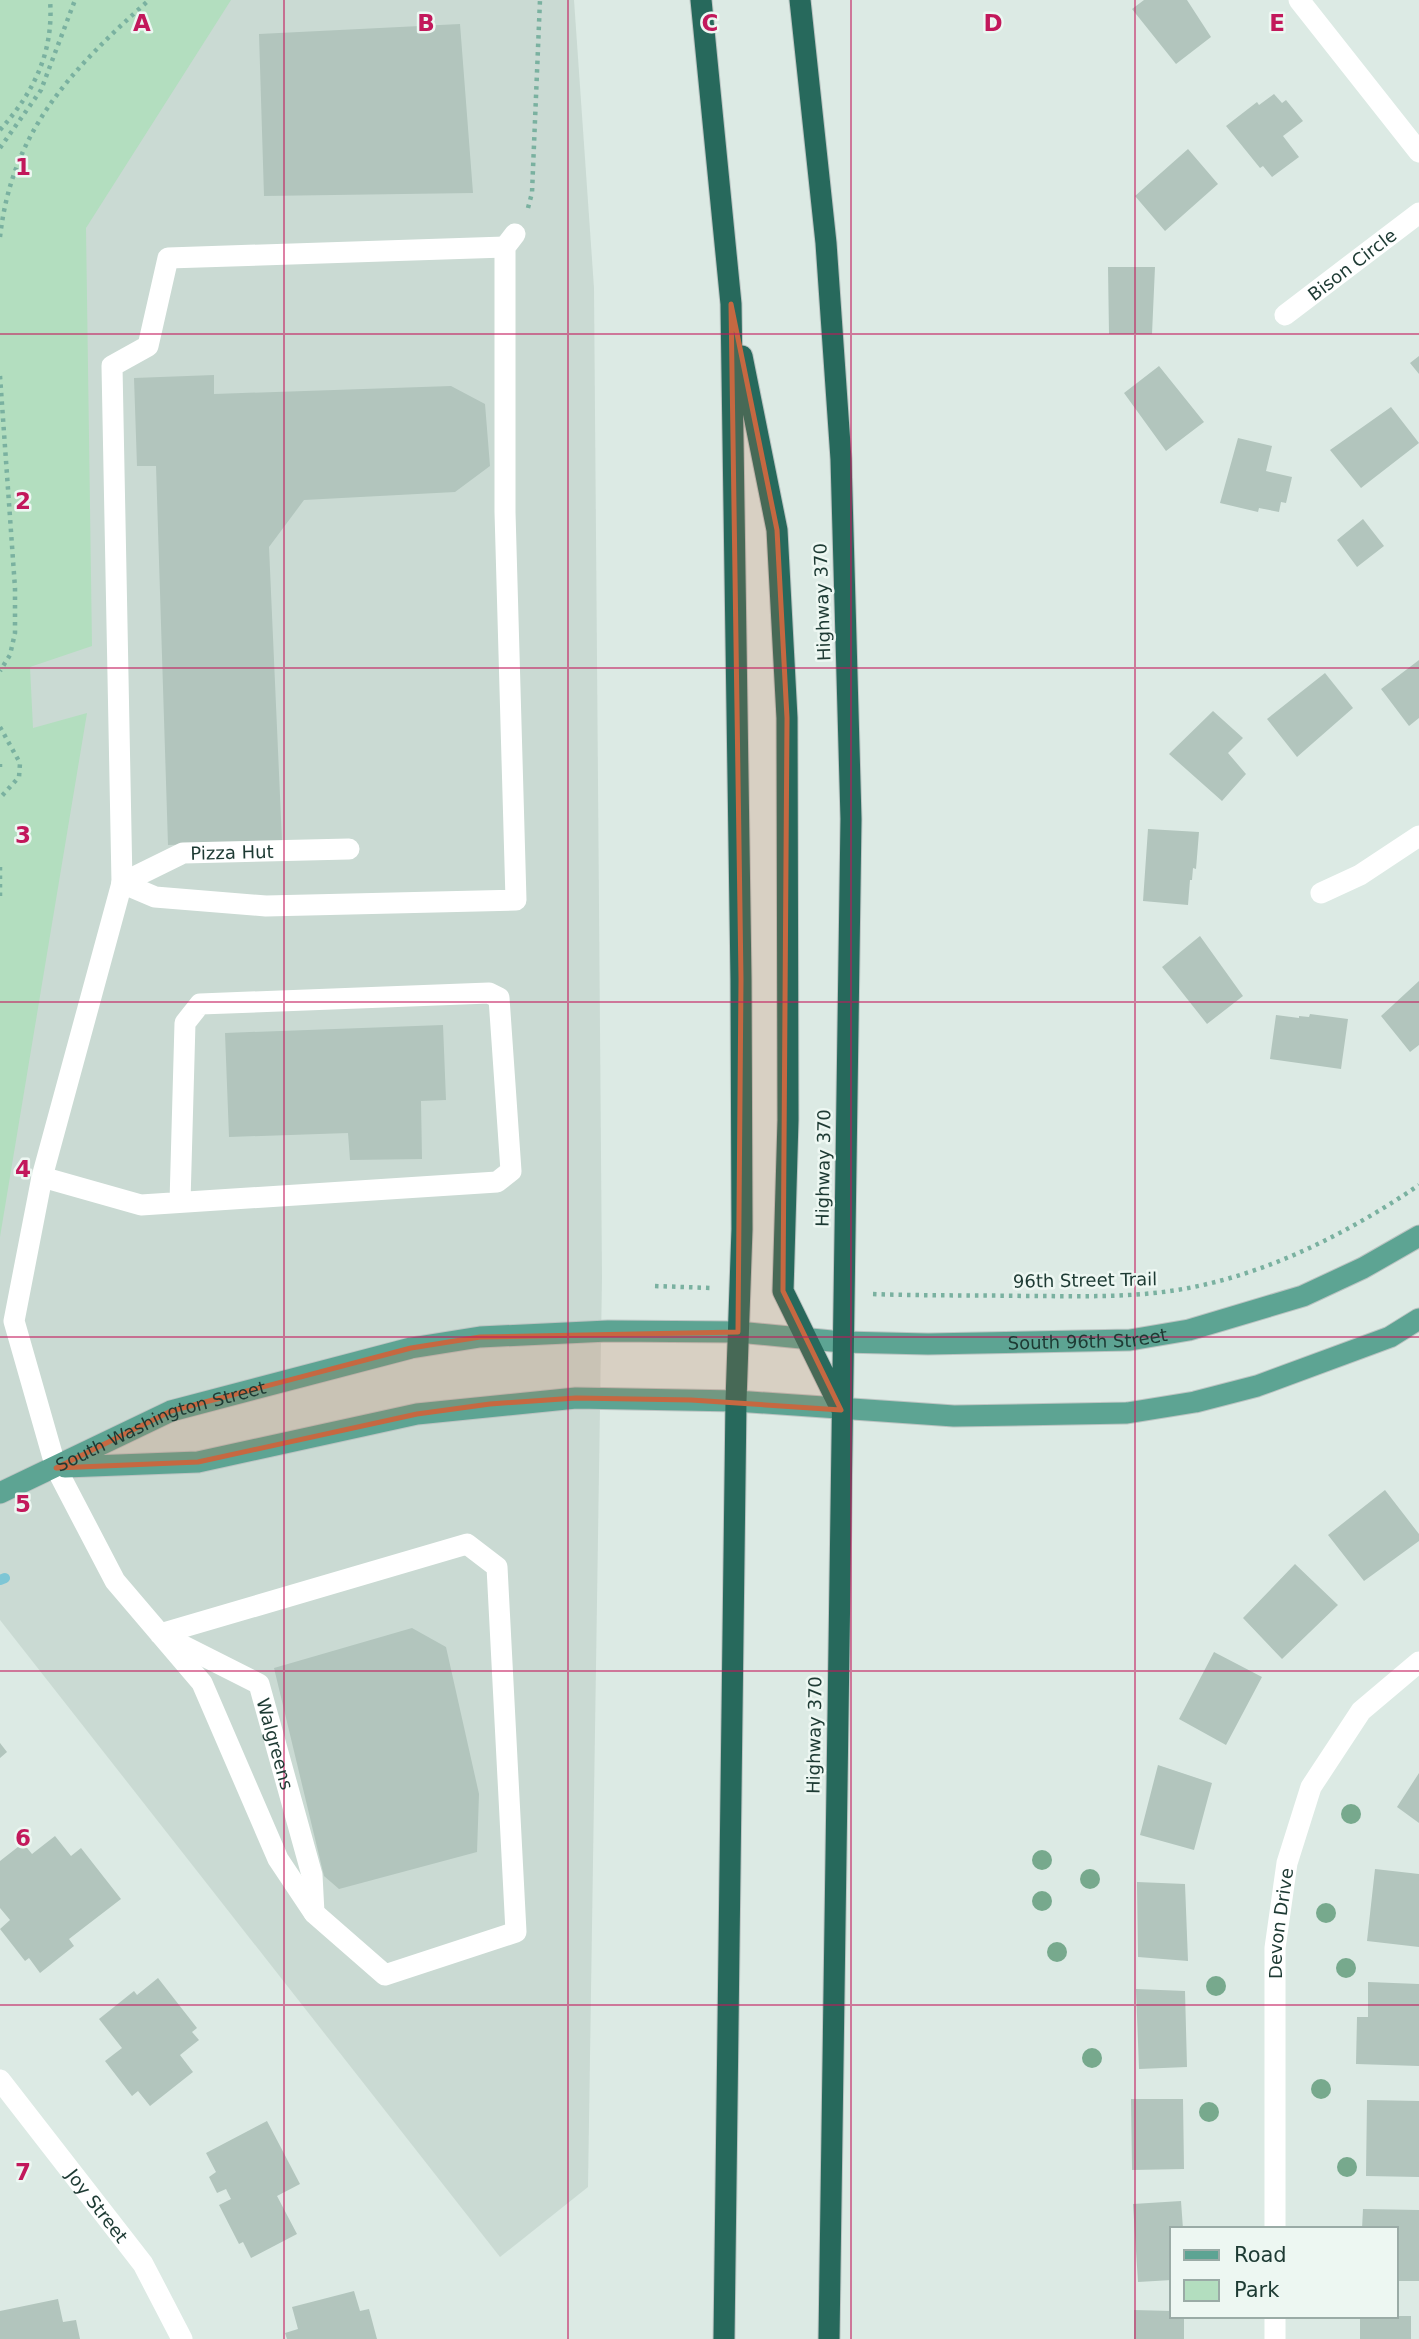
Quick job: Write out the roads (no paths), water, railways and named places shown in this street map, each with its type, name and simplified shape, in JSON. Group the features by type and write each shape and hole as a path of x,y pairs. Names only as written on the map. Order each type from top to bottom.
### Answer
{"highway":[{"path":"701,0 731,304 741,979 742,1229 736,1401 724,2339"},
{"name":"Highway 370","path":"800,0 826,243 841,472 851,819 829,2339"},
{"path":"731,304 777,530 787,718 788,1120 783,1291 841,1410"}],"main road":[{"name":"South 96th Street","path":"738,1332 842,1342 1030,1343 1130,1340 1189,1330 1303,1296 1363,1268 1419,1236"},
{"path":"736,1401 954,1416 1127,1413 1195,1402 1257,1386 1333,1360 1390,1336 1419,1319"},
{"name":"South Washington Street","path":"56,1468 171,1411 411,1348 493,1336 608,1331 738,1332"},
{"name":"South Washington Street","path":"56,1468 198,1462 417,1414 490,1404 576,1398 736,1401"},
{"path":"0,1493 56,1468"}],"street":[{"path":"1299,0 1419,152"},
{"name":"Bison Circle","path":"1285,315 1419,213"},
{"path":"122,883 155,897 266,906 516,900 505,512 510,240 169,258 148,346 112,366 122,883 42,1177 13,1321 56,1468 114,1581 202,1683 278,1859 314,1913 384,1975 516,1932 496,1567 467,1544 160,1634"},
{"path":"1321,893 1360,875 1419,835"},
{"name":"Pizza Hut","path":"122,883 183,853 349,849"},
{"path":"42,1177 141,1205 497,1182 511,1171 499,999 489,993 200,1004 185,1023 180,1202"},
{"name":"Walgreens","path":"160,1634 259,1684 312,1875 314,1913"},
{"name":"Devon Drive","path":"1275,2227 1275,1948 1287,1863 1311,1787 1353,1722 1361,1711 1419,1662"},
{"name":"Joy Street","path":"0,2081 143,2264 182,2339"},
{"path":"1275,2318 1275,2339"}],"waterway":[{"path":"0,1580 5,1578"}]}
